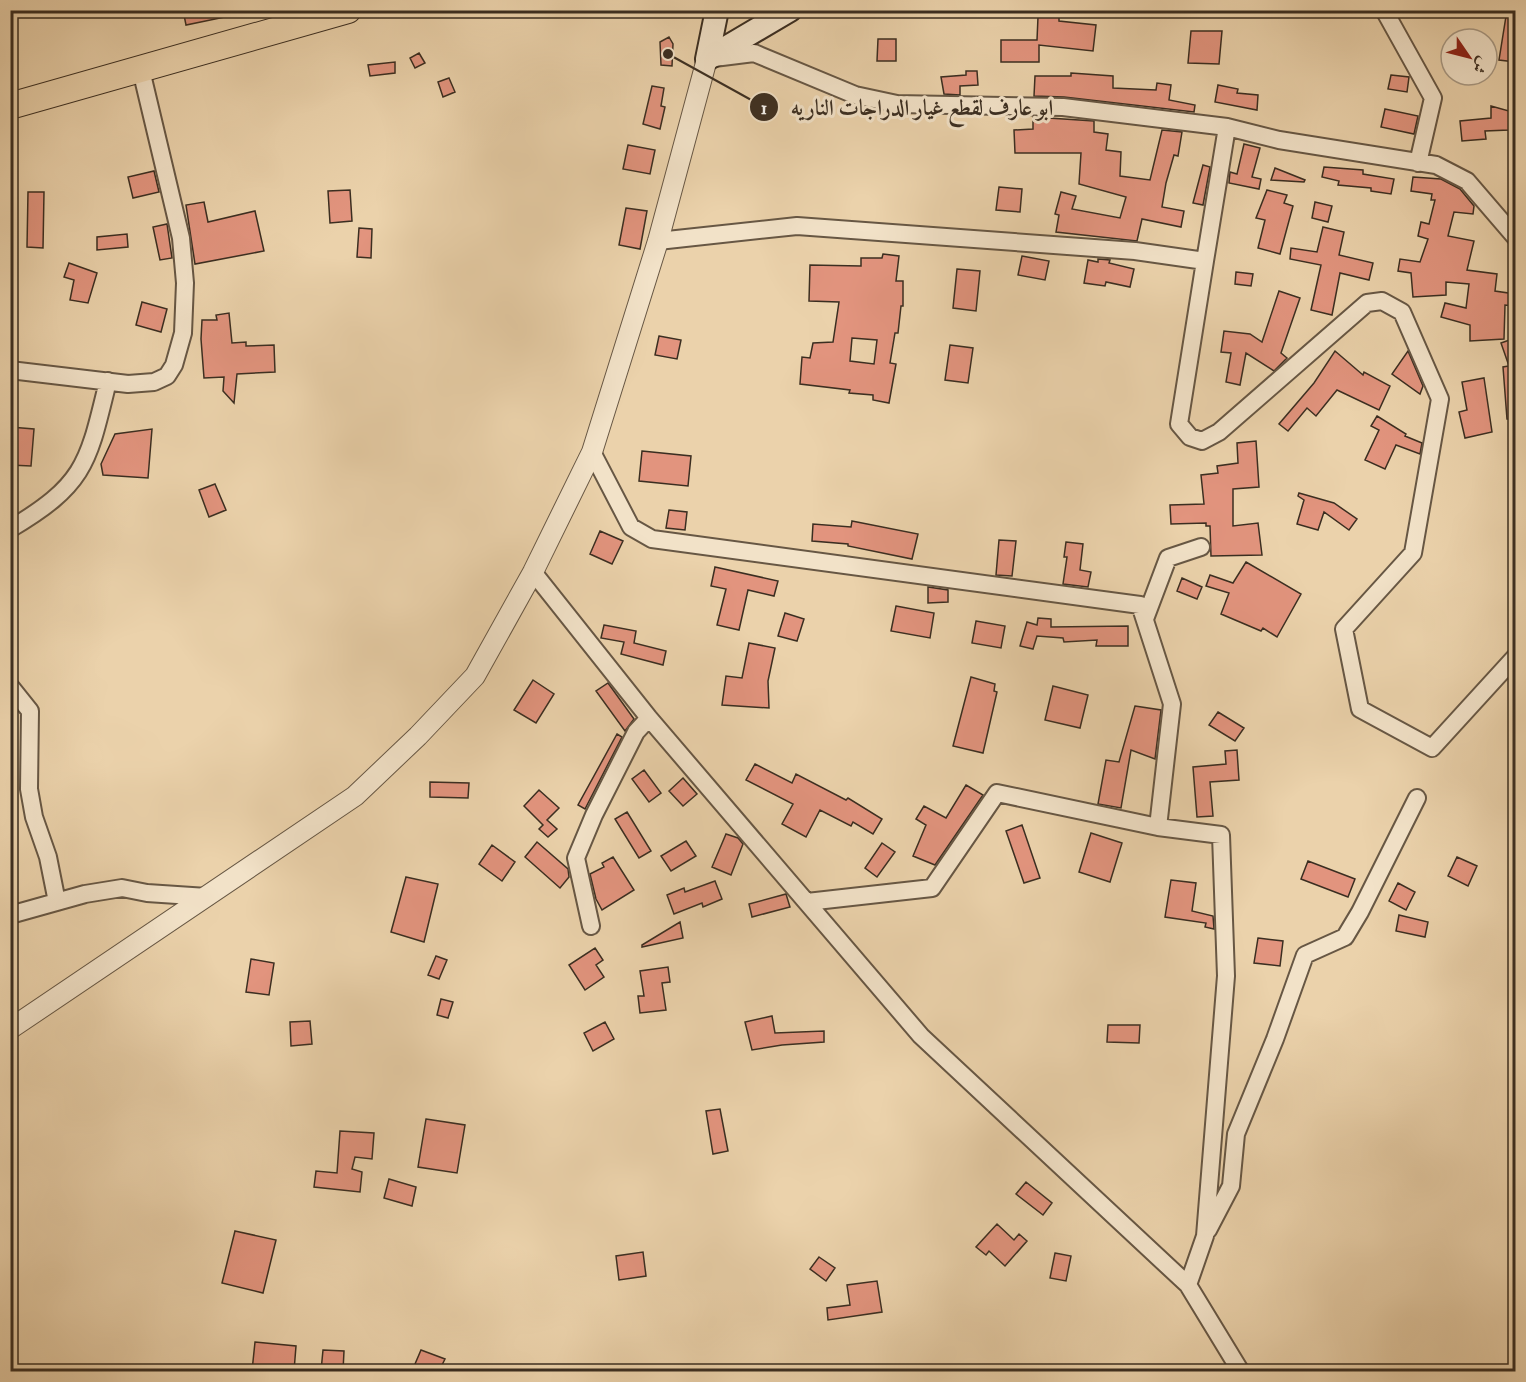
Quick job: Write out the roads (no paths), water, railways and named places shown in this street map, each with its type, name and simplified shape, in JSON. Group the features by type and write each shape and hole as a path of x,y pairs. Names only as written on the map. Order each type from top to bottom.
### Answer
{"main road":[{"path":"10,106 348,10"},
{"path":"707,59 717,10"},
{"path":"707,59 790,10"}],"street":[{"path":"1384,10 1433,98 1418,163"},
{"path":"10,1029 355,796 418,736 474,676 533,572 592,452 658,242 707,59 754,53 855,95 897,104 1063,107 1227,127 1280,140 1436,165 1467,181 1515,232"},
{"path":"10,370 108,381 154,382 167,376 174,365 183,333 185,283 181,238 141,70"},
{"path":"1227,127 1179,424 1190,437 1202,441 1219,432 1367,303 1382,301 1402,312 1440,399 1413,553 1344,629 1360,709 1432,748 1515,656"},
{"path":"658,242 797,226 1136,251 1205,261"},
{"path":"10,529 66,491 86,462 108,381"},
{"path":"592,452 631,527 652,539 1140,605 1172,704 1158,827"},
{"path":"1145,619 1168,558 1201,547"},
{"path":"533,572 649,718 921,1036 1188,1285 1241,1371"},
{"path":"10,686 30,711 29,789 34,817 48,858 57,902"},
{"path":"591,926 576,858 594,815 636,732 649,718"},
{"path":"807,902 932,888 997,793 1158,827 1221,834 1226,976 1205,1236"},
{"path":"1188,1285 1205,1236 1232,1186 1236,1134 1275,1039 1305,955 1345,937 1360,912 1417,798"},
{"path":"10,915 122,888 147,893 207,897"}],"place":[{"name":"ابو عارف لقطع غيار الدراجات الناريه","path":"668,54"}]}
